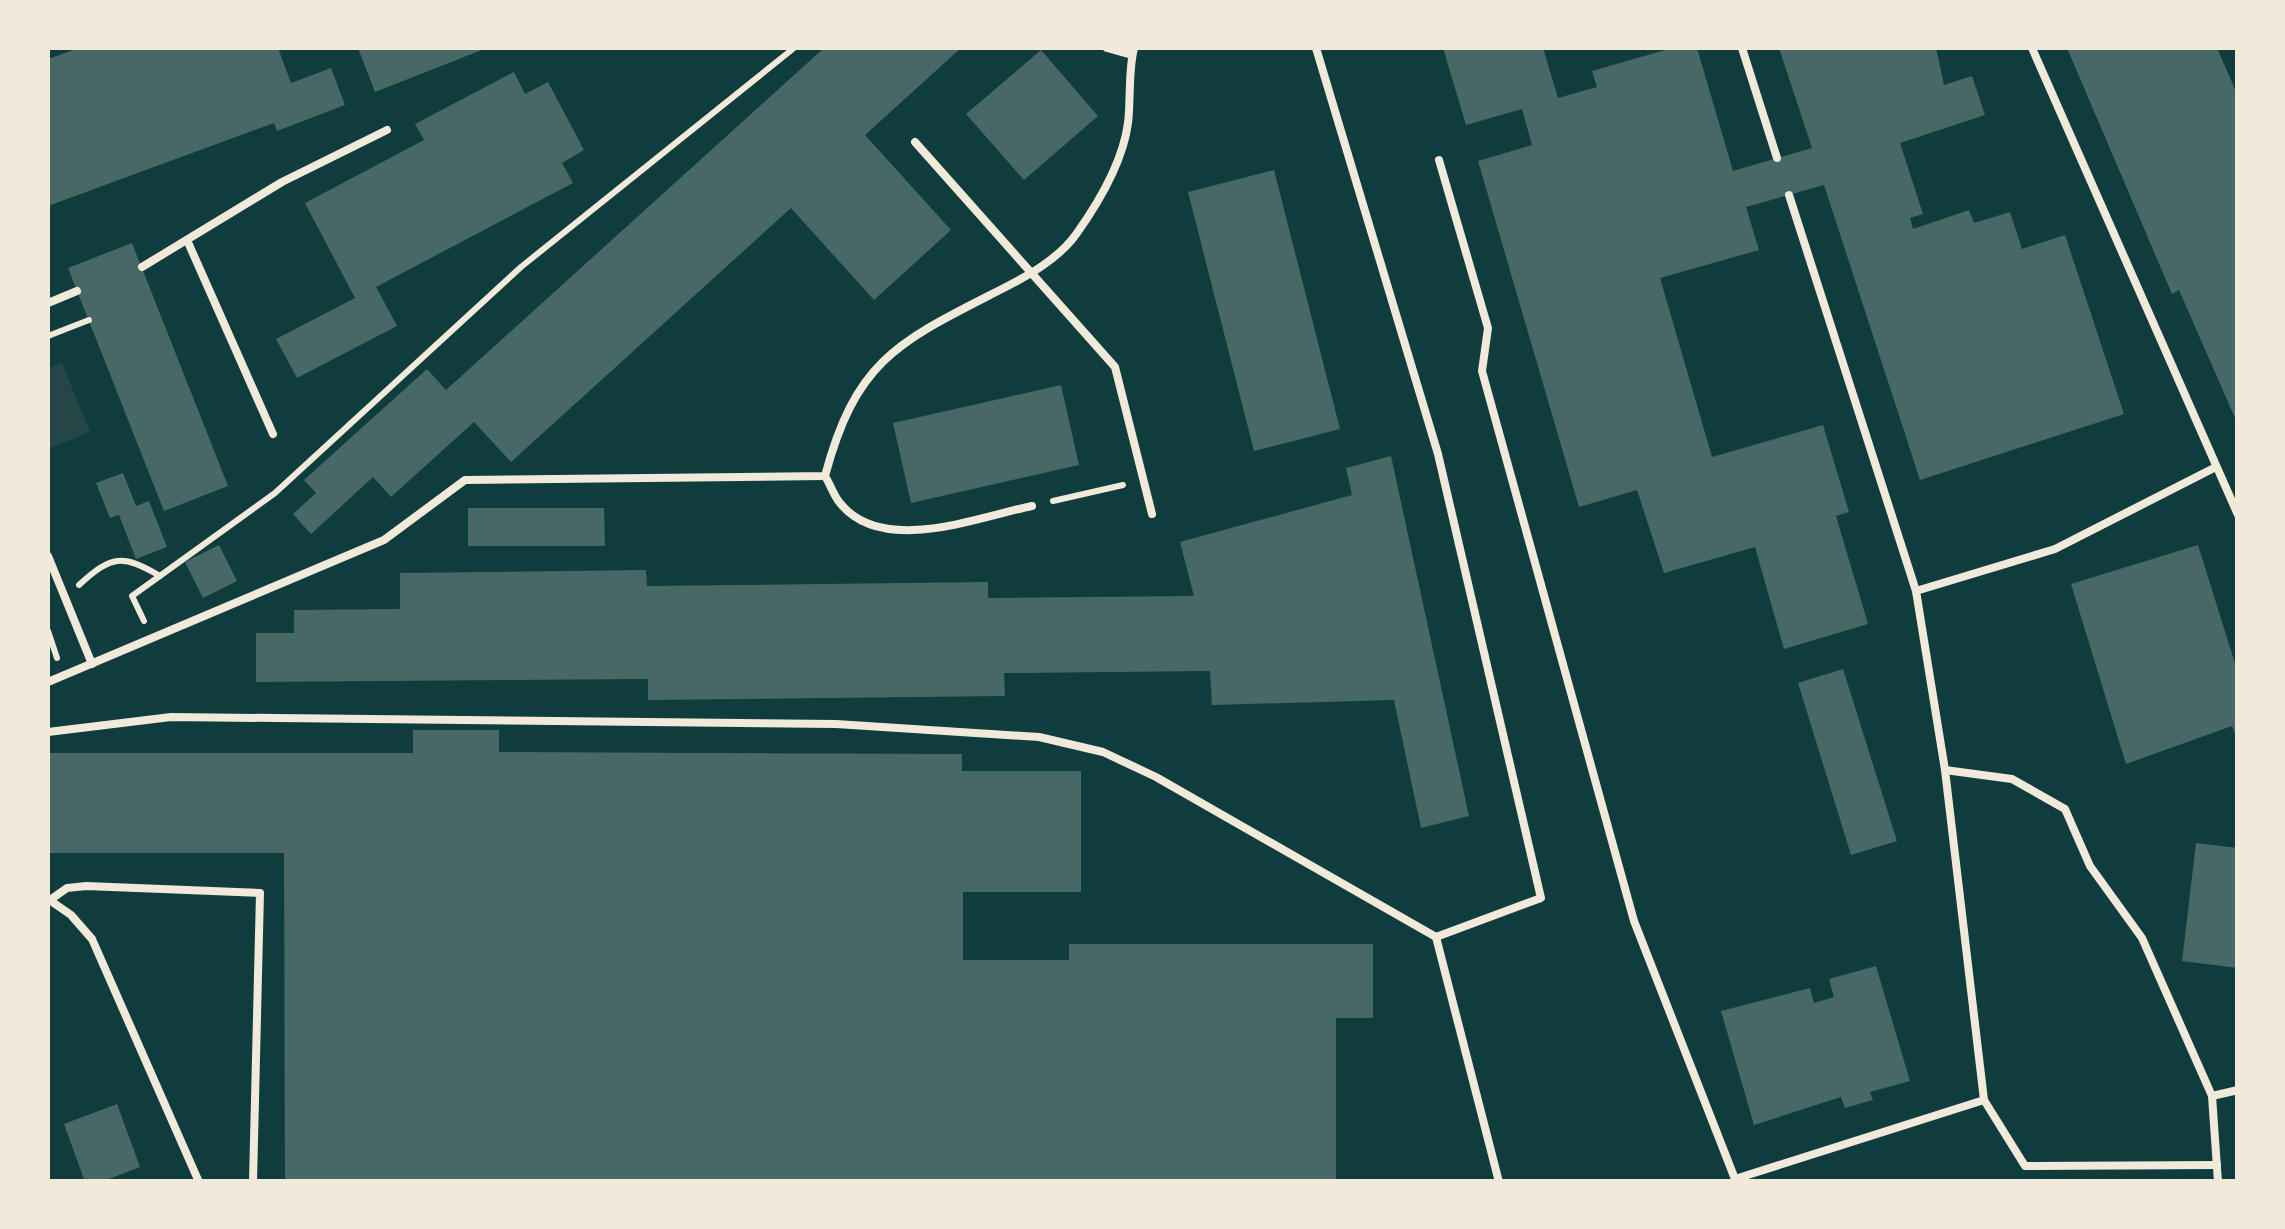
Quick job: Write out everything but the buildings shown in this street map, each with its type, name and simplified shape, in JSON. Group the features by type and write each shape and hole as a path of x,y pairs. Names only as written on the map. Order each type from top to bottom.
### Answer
{"lane":[{"path":"1032,506 912,530 870,525 840,504 826,476 838,430 863,382 908,337 1032,274 1075,237 1108,184 1128,127 1133,51 1107,48"},
{"path":"1316,48 1438,454 1541,898 1436,937"},
{"path":"1742,48 1778,158"},
{"path":"2032,48 2238,515"},
{"path":"142,267 282,182 387,130"},
{"path":"915,142 1115,368 1152,514"},
{"path":"1440,160 1488,328 1482,371 1634,921 1734,1178 1984,1100"},
{"path":"1789,195 1916,591 1945,770 1984,1100 2025,1166 2217,1165"},
{"path":"187,240 273,434"},
{"path":"48,303 77,292"},
{"path":"1916,591 2055,549 2214,468"},
{"path":"48,682 384,540 465,480 826,476"},
{"path":"48,556 92,664"},
{"path":"48,732 190,717 836,724 1039,738 1103,752 1156,777 1436,937 1499,1182"},
{"path":"1945,770 2012,779 2065,809 2090,866 2142,938 2212,1096 2218,1182"},
{"path":"198,1182 92,939 72,915 49,899 67,888 260,893 253,1182"},
{"path":"2212,1096 2238,1090"}],"path":[{"path":"152,640 132,596 275,494 521,267 794,48"},
{"path":"48,336 89,320"},
{"path":"1032,506 1143,480"},
{"path":"65,598 104,562 132,560 160,576"}],"shaded area":[{"path":"62,363 90,432 48,449 48,369"}]}
